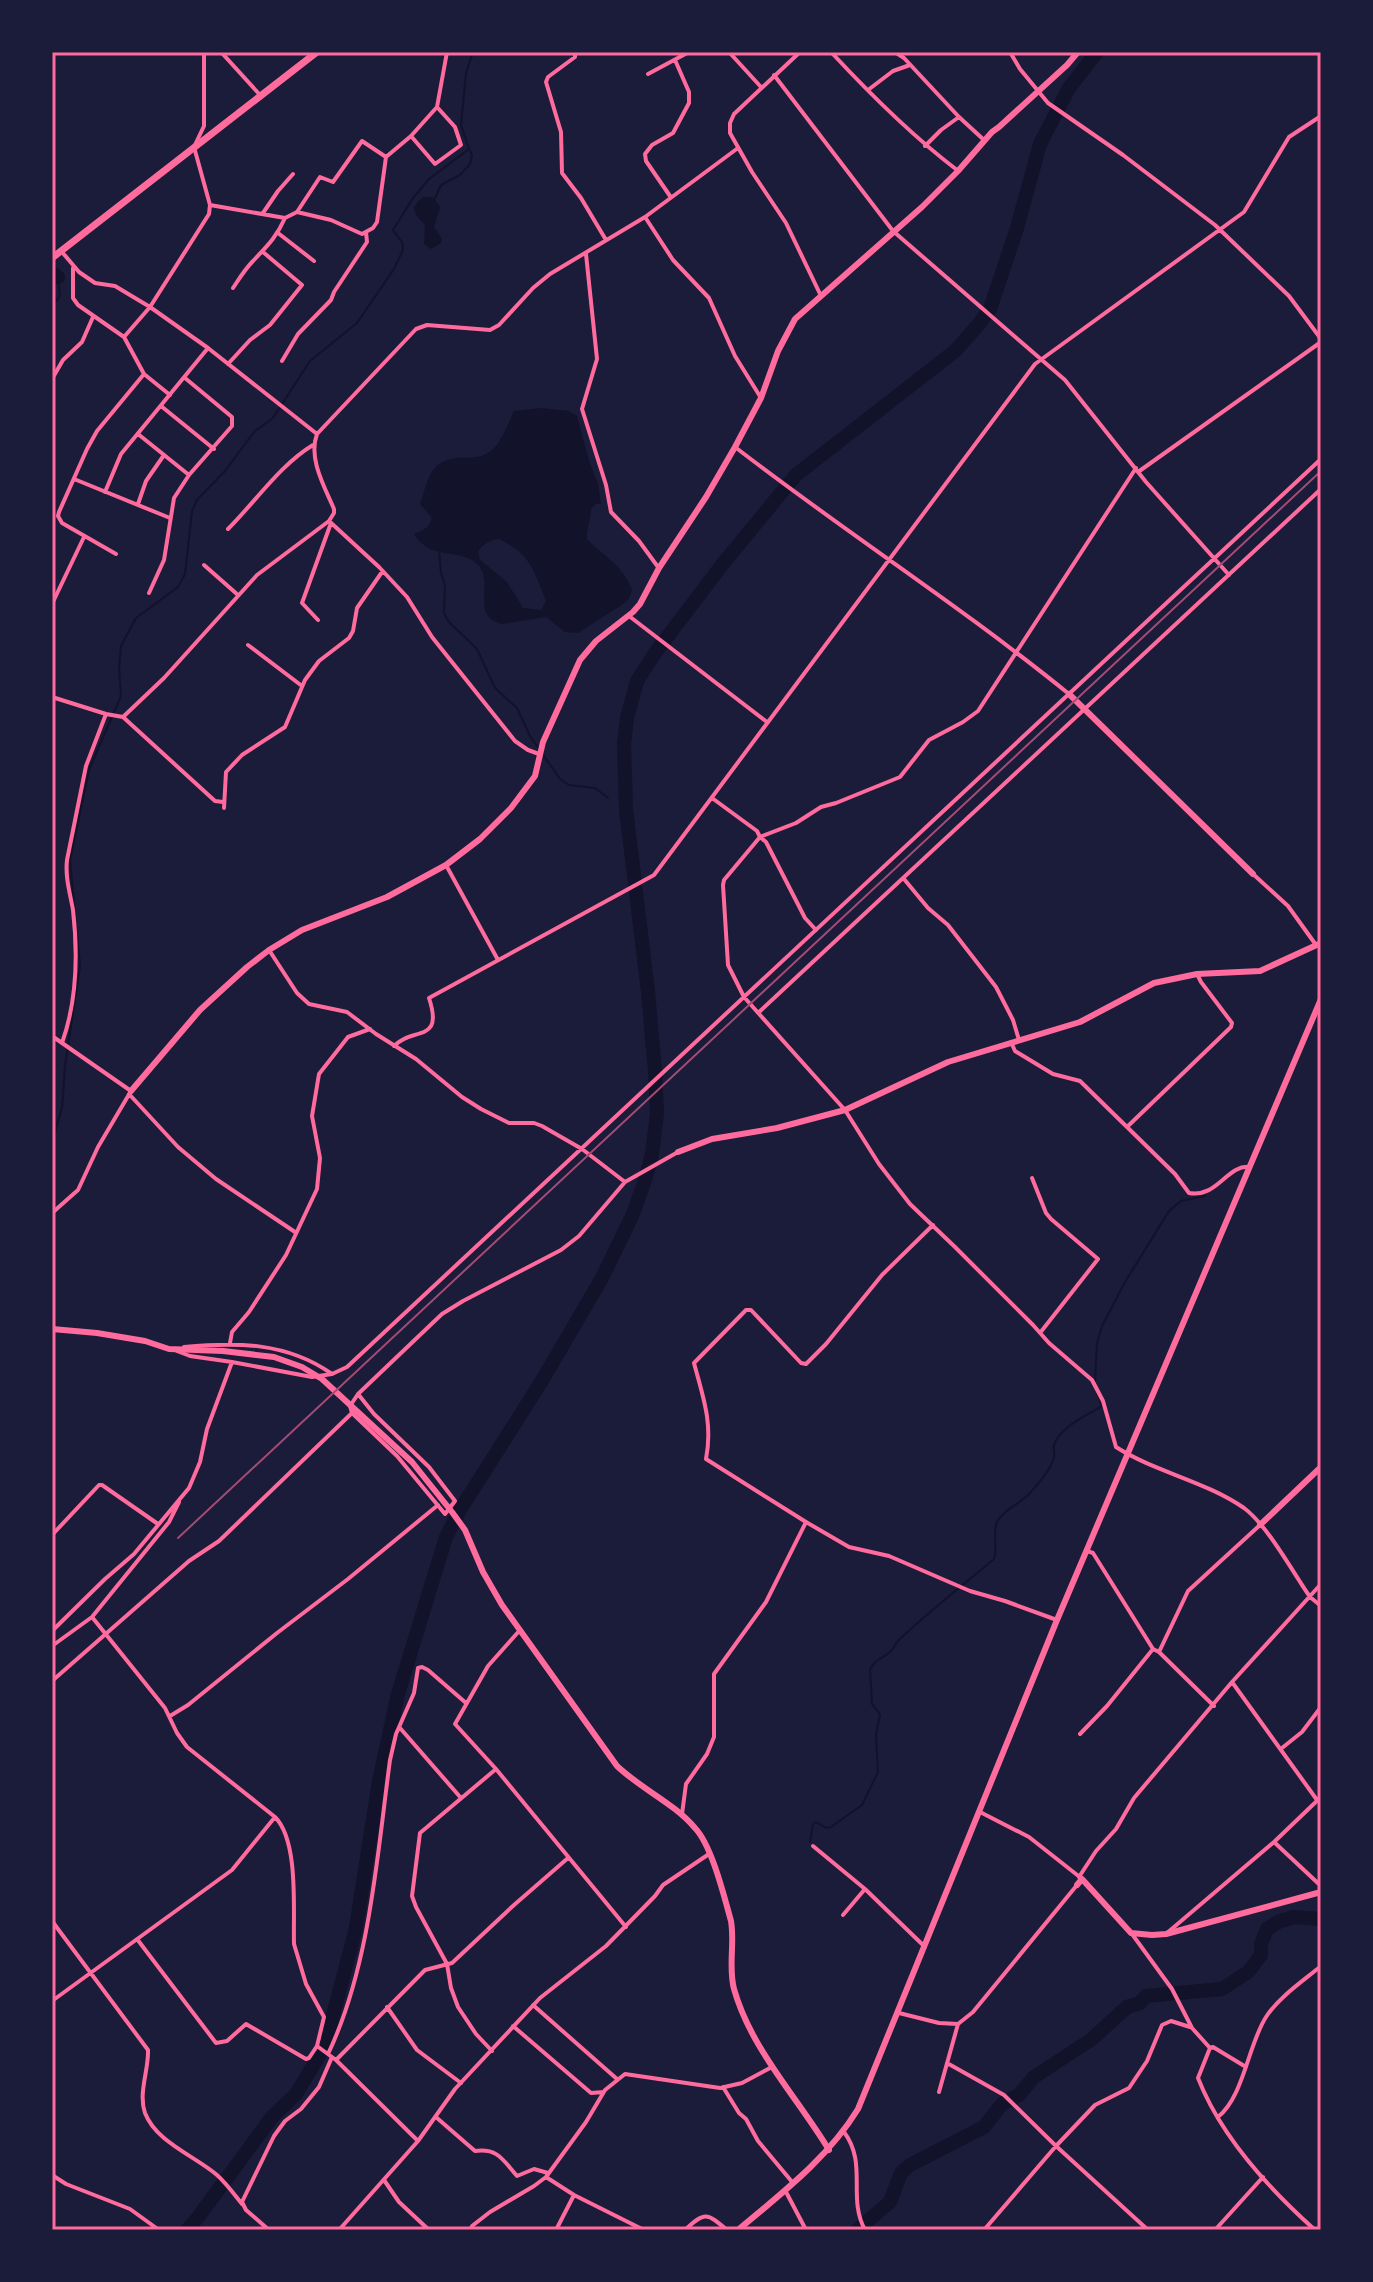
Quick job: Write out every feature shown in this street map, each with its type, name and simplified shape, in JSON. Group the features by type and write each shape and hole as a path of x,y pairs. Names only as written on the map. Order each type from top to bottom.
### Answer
{"main road":[{"path":"52,258 317,52"}],"street":[{"path":"124,337 150,307 209,214 210,205 194,147 204,126 204,52"},
{"path":"221,52 260,95"},
{"path":"297,212 331,220 362,234 373,228 377,222 386,157 411,136 437,107 447,52"},
{"path":"575,52 575,57 548,77 546,82 561,132 562,173 606,241"},
{"path":"648,74 689,52"},
{"path":"729,52 761,87"},
{"path":"800,52 734,114 730,133 786,223 821,296"},
{"path":"831,52 925,146 958,171"},
{"path":"895,52 984,140"},
{"path":"1010,52 1020,69 1054,109 1123,155 1220,230 1289,296 1321,340 1137,470 978,711 929,740 900,777 821,807 796,823 760,837 724,880 728,965 744,997 845,1110 879,1164 910,1204 1049,1343 1092,1380 1110,1425 1114,1445 1246,1510 1310,1597 1321,1606"},
{"path":"52,1213 78,1190 98,1147 130,1093 200,1010 238,975 269,950 302,930 387,897 446,865 480,839 511,808 535,776 554,715 580,660 596,641 640,604 735,447 761,398 778,351 795,319 958,171 984,140 1078,52"},
{"path":"670,197 646,161 645,154 652,145 673,133 689,103 689,92 675,60"},
{"path":"867,90 893,71 910,65"},
{"path":"774,75 893,231 1065,380 1137,470 1229,575"},
{"path":"411,136 435,164 461,145 455,127 437,107"},
{"path":"394,1046 402,1038 426,1032 432,1024 433,1008 429,998 654,875 1040,360 1244,212 1289,137 1321,116"},
{"path":"925,146 959,117"},
{"path":"210,205 285,218 297,212 320,177 333,182 362,141 386,157"},
{"path":"228,529 287,466 313,445 317,434 416,329 427,325 490,330 499,325 550,274 645,217 738,148"},
{"path":"263,214 293,174"},
{"path":"645,217 673,260 709,298 735,356 761,398"},
{"path":"233,288 278,233 285,218"},
{"path":"282,361 298,334 331,300 367,242 366,232"},
{"path":"278,233 314,261"},
{"path":"61,251 73,268 95,283 115,286 150,307 208,348 317,434"},
{"path":"228,364 250,340 270,325 302,285 263,252"},
{"path":"586,254 597,359 582,409 606,485 611,512 659,568"},
{"path":"73,268 73,298 78,305 124,337 144,374 170,395"},
{"path":"52,379 63,360 82,342 93,317"},
{"path":"105,492 121,454 208,348"},
{"path":"116,554 62,523 58,516 97,431 144,374"},
{"path":"149,593 164,560 174,498 189,475 232,426 232,417 185,378"},
{"path":"161,406 214,449"},
{"path":"138,433 189,475"},
{"path":"313,445 322,483 334,509 302,603 318,620"},
{"path":"358,1394 374,1414 429,1467 455,1501 445,1514 397,1456 352,1413 350,1406 358,1394 442,1314 571,1243 625,1182 678,1152 712,1139 777,1128 845,1110 930,1069 1090,1018 1154,983 1197,974 1260,971 1319,944 1288,906 1069,694 1017,651 735,447"},
{"path":"138,504 146,481 164,455"},
{"path":"52,1329 145,1341 190,1356 312,1377 332,1374 347,1367 1321,459"},
{"path":"74,479 170,518"},
{"path":"758,1013 1321,489"},
{"path":"330,522 407,597 432,637 515,741 540,754"},
{"path":"123,717 164,678 257,575 330,522"},
{"path":"52,604 84,537"},
{"path":"204,565 238,595"},
{"path":"52,697 123,717 215,801 224,805 226,772 242,755 285,727 302,686 319,661 349,638 357,608 382,572"},
{"path":"628,616 767,722"},
{"path":"248,645 302,686"},
{"path":"62,1043 73,987 76,950 67,860 86,766 106,714"},
{"path":"712,798 757,831 766,842 805,918 817,931"},
{"path":"446,865 498,960"},
{"path":"904,879 928,908 948,925 996,987 1013,1020 1019,1040"},
{"path":"269,950 297,993 309,1004 347,1012 481,1109 509,1123 534,1123 582,1149 625,1182"},
{"path":"1128,1126 1231,1027 1232,1023 1197,974"},
{"path":"738,2230 829,2150 858,2109 1057,1620 1321,999"},
{"path":"230,1343 232,1332 249,1312 286,1255 318,1182 320,1158 312,1116 319,1074 348,1037 370,1029"},
{"path":"52,1036 130,1093 178,1147 216,1179 295,1232"},
{"path":"1011,1042 1015,1051 1053,1074 1080,1081 1175,1174 1189,1193 1206,1192 1240,1167 1250,1167"},
{"path":"1032,1178 1046,1213 1098,1259 1040,1333"},
{"path":"933,1225 882,1275 806,1364 801,1363 751,1310 746,1310 694,1363 709,1420 706,1459 849,1547 889,1556 970,1591 1057,1620"},
{"path":"169,1349 230,1343 275,1348 297,1355 332,1374"},
{"path":"169,1349 261,1355 302,1367 322,1379 403,1453 450,1510 465,1530 483,1572 520,1630 617,1766 638,1785 682,1815 701,1835 731,1921 734,1991 759,2046 829,2150"},
{"path":"290,1373 297,1355"},
{"path":"52,1631 134,1554 189,1488 232,1362"},
{"path":"52,1681 189,1561 219,1541 352,1413"},
{"path":"1080,1734 1156,1651 1188,1591 1321,1467"},
{"path":"52,1535 99,1485 158,1524"},
{"path":"52,1646 92,1617 169,1522 180,1499"},
{"path":"170,1716 188,1705 438,1505"},
{"path":"682,1815 686,1784 707,1754 714,1737 714,1674 766,1602 806,1522"},
{"path":"1087,1551 1093,1553 1156,1651 1214,1706"},
{"path":"939,2092 958,2024 973,2012 1080,1880 1096,1851 1116,1829 1134,1798 1232,1682 1321,1584"},
{"path":"92,1617 160,1701 187,1747 275,1817 284,1828 291,1847 296,1956 306,1984 324,2017 317,2047 306,2059 246,2024 227,2041 216,2043 137,1939"},
{"path":"520,1630 488,1666 455,1724 626,1927"},
{"path":"242,2204 274,2136 319,2087 331,2056 365,1936 390,1760 396,1734 414,1693 417,1670 420,1667 428,1670 466,1703"},
{"path":"1166,1934 1274,1842 1319,1799 1232,1682"},
{"path":"1282,1748 1302,1732 1321,1707"},
{"path":"400,1728 461,1798"},
{"path":"492,2051 458,2007 447,1964 416,1907 412,1886 420,1833 496,1769"},
{"path":"980,1812 1029,1837 1080,1880 1131,1933 1172,1989 1192,2028 1210,2048 1246,2067"},
{"path":"52,2001 232,1870 275,1817"},
{"path":"1131,1933 1166,1934 1321,1889 1274,1842"},
{"path":"813,1846 865,1889 926,1947"},
{"path":"339,2230 418,2141 461,2083 533,2005 606,1946 663,1885 709,1854"},
{"path":"331,2056 425,1970 452,1963 568,1858"},
{"path":"843,1915 865,1889"},
{"path":"52,1921 148,2050 144,2103 145,2113 153,2125 166,2139 220,2178 268,2230"},
{"path":"1218,2117 1225,2111 1267,2015 1321,1966"},
{"path":"533,2005 617,2079"},
{"path":"387,2007 417,2050 461,2083"},
{"path":"899,2013 939,2023 958,2024"},
{"path":"984,2230 1095,2105 1129,2088 1147,2061 1162,2025 1171,2021 1192,2028"},
{"path":"513,2026 591,2093 604,2092"},
{"path":"317,2047 331,2056 418,2141"},
{"path":"1210,2048 1198,2078 1218,2117 1243,2154 1315,2230"},
{"path":"947,2063 1004,2095 1148,2230"},
{"path":"471,2230 490,2212 547,2175 604,2092 617,2079 630,2073 651,2079 723,2087 742,2083 773,2067"},
{"path":"723,2087 758,2141 793,2183"},
{"path":"437,2118 475,2151 488,2149 498,2154 517,2176 534,2169 574,2195 644,2230"},
{"path":"844,2132 852,2141 855,2154 857,2211 865,2230"},
{"path":"52,2175 66,2184 130,2209 159,2230"},
{"path":"1215,2230 1263,2177"},
{"path":"384,2180 399,2202 429,2230"},
{"path":"785,2190 806,2230"},
{"path":"556,2230 574,2195"},
{"path":"685,2230 706,2215 727,2230"}],"shaded area":[{"path":"424,197 433,197 440,207 434,227 442,239 431,249 424,244 425,225 414,208"},
{"path":"541,408 569,411 577,416 601,504 591,509 587,539 619,568 632,590 623,604 578,633 565,632 546,617 502,624 492,620 485,607 483,574 479,566 464,557 429,548 414,534 426,528 432,518 420,504 434,469 449,459 478,457 492,450 514,411","holes":["499,539 525,557 534,572 546,601 541,610 523,608 507,582 480,560 478,552 492,540"]}],"waterway":[{"path":"52,1142 62,1108 80,966 70,860 89,770 121,696 121,646 136,618 178,587 185,574 192,511 197,500 225,471 254,432 273,418 310,361 357,323 394,269 403,250 402,242 393,230 413,198 429,179 469,149 461,125 466,73 473,52"},
{"path":"187,2230 272,2117 296,2094 325,2046 356,1928 379,1781 398,1694 446,1537 602,1278 633,1214 646,1177 657,1113 655,1071 626,809 624,744 637,681 725,561 796,475 955,351 990,309 1040,144 1069,88 1097,52"},
{"path":"435,198 441,185 460,175 470,164 470,150"},
{"path":"52,273 58,277"},
{"path":"52,306 60,296 58,277"},
{"path":"439,551 445,585 444,613 449,622 477,649 495,688 517,708 530,736 560,779 569,785 595,788 608,798"},
{"path":"1095,1382 1097,1343 1102,1326 1125,1282 1169,1211 1181,1201 1205,1196"},
{"path":"810,1842 813,1824 816,1822 826,1828 831,1827 862,1805 878,1772 876,1735 880,1714 872,1704 872,1666 994,1559 997,1522 1044,1476 1053,1462 1054,1445 1062,1432 1102,1406 1095,1388"},
{"path":"857,2230 890,2202 901,2173 910,2165 984,2127 1002,2104 1019,2095 1034,2077 1092,2039 1127,2007 1140,2003 1146,1996 1222,1989 1248,1972 1261,1955 1261,1944 1267,1929 1293,1917 1321,1919"}],"railway":[{"path":"178,1538 1321,471"}]}
